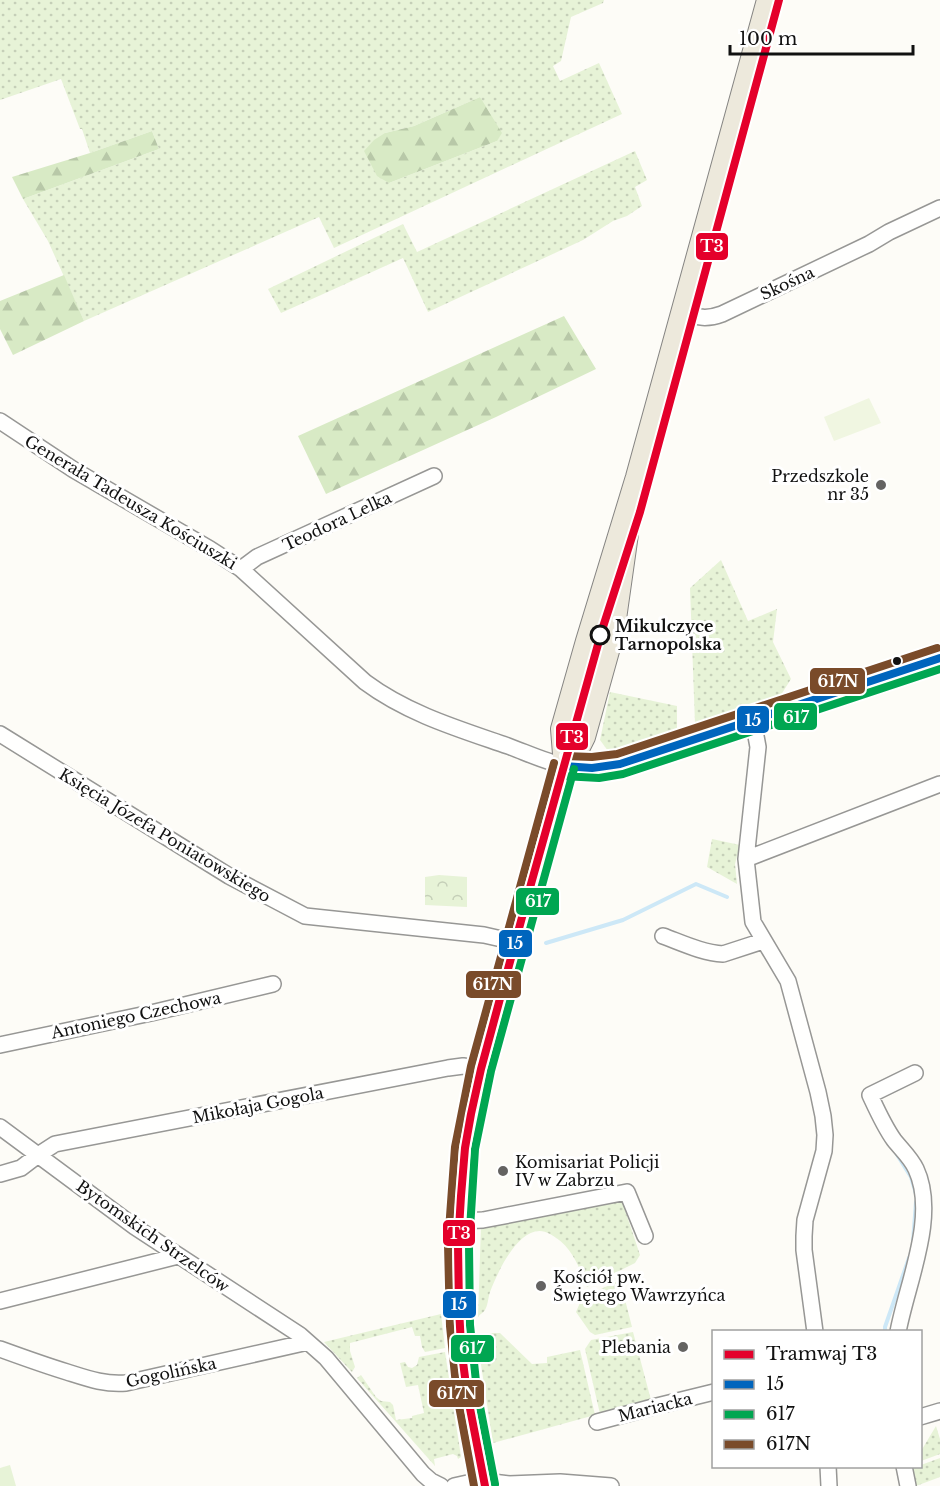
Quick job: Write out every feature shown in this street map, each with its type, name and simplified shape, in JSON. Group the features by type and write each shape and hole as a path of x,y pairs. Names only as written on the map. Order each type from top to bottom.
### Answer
{"main road":[{"path":"484,1484 467,1393 461,1346 458,1275 459,1221 465,1148 481,1069 564,766 561,729 636,477 767,0"}],"street":[{"name":"Skośna","path":"682,313 703,318 712,318 722,314 940,208"},
{"name":"Generała Tadeusza Kościuszki","path":"0,421 74,470 241,569 382,695 452,727 564,766 589,768 614,766 940,658"},
{"name":"Teodora Lelka","path":"241,569 257,557 434,476"},
{"path":"753,720 758,747 746,859 753,922 788,981 819,1092 825,1135 824,1151 805,1220 804,1236 815,1330"},
{"name":"Księcia Józefa Poniatowskiego","path":"0,734 229,876 305,916 484,935 515,942"},
{"path":"746,859 940,784"},
{"path":"663,936 718,954 763,941"},
{"name":"Antoniego Czechowa","path":"0,1045 273,984"},
{"name":"Mikołaja Gogola","path":"0,1174 21,1168 56,1144 425,1072 463,1066 481,1069"},
{"path":"898,1330 921,1242 924,1204 918,1172 883,1123 870,1095 915,1073"},
{"name":"Bytomskich Strzelców","path":"0,1127 135,1227 300,1335 326,1358 423,1474 430,1481 441,1486"},
{"path":"459,1221 483,1220 627,1192 645,1236"},
{"path":"0,1301 178,1256"},
{"name":"Gogolińska","path":"0,1349 34,1362 116,1384 308,1342"},
{"name":"Mariacka","path":"597,1422 712,1392"},
{"path":"922,1418 940,1411"},
{"path":"828,1468 830,1486"},
{"path":"904,1468 908,1486"},
{"path":"454,1486 472,1482 484,1484 560,1482 610,1486"}],"green space":[{"path":"0,0 604,0 603,3 571,17 561,61 553,66 560,81 599,63 622,114 334,248 319,217 84,321 48,241 23,199 159,149 152,131 90,153 61,79 0,100","holes":["480,97 497,141 389,183 385,133 414,126"]},
{"path":"480,97 502,133 497,141 389,183 377,176 364,151 374,140 385,133 414,126"},
{"path":"152,131 159,149 23,199 12,177 90,153"},
{"path":"635,151 647,180 635,187 642,206 583,240 428,312 403,258 281,313 268,289 403,224 417,252"},
{"path":"64,275 84,321 13,355 0,329 0,301"},
{"path":"564,316 596,369 326,494 298,436"},
{"path":"869,398 881,423 834,441 824,417"},
{"path":"721,560 748,621 777,609 773,642 791,679 779,698 695,724 690,588"},
{"path":"610,692 677,706 677,736 611,755 600,740"},
{"path":"712,839 740,845 735,864 737,884 707,867"},
{"path":"439,875 467,877 467,907 425,905 425,877"},
{"path":"622,1201 640,1255 635,1263 587,1287 577,1264 564,1244 550,1234 540,1231 530,1233 512,1249 505,1260 490,1292 486,1308 478,1317 481,1225"},
{"path":"620,1280 632,1327 595,1335 590,1332 576,1312 582,1298"},
{"path":"441,1314 445,1348 425,1352 420,1336 415,1336 412,1327 350,1343 355,1367 352,1372 324,1342"},
{"path":"633,1332 651,1400 600,1414 585,1349 591,1340"},
{"path":"479,1333 500,1333 532,1364 547,1363 547,1357 580,1350 595,1415 493,1443 480,1358"},
{"path":"445,1352 461,1457 458,1459 453,1454 434,1459 435,1466 357,1378 361,1375 376,1397 393,1405 396,1420 412,1418 412,1416 424,1413 418,1385 406,1387 400,1363 405,1362 408,1367 412,1368 417,1365 419,1357"},
{"path":"936,1426 940,1439 940,1454 922,1461 922,1449"},
{"path":"940,1458 940,1477 916,1486 911,1468 922,1468 922,1465"},
{"path":"10,1465 16,1486 0,1486 0,1468"}],"waterway":[{"path":"546,943 623,920 696,884 727,897"},
{"path":"896,1153 911,1177 916,1194"},
{"path":"913,1242 916,1202"},
{"path":"885,1330 909,1258"}],"tram line":[{"name":"T3","path":"485,1486 467,1393 459,1308 458,1245 461,1196 465,1148 471,1114 531,884 602,630 640,512 779,0"}],"transit line":[{"name":"617N","path":"565,756 592,757 617,754 937,648"},
{"name":"15","path":"564,766 592,768 620,764 940,658"},
{"name":"617","path":"563,776 599,778 623,774 940,669"},
{"name":"617N","path":"474,1486 457,1395 450,1326 448,1244 455,1147 471,1066 554,763"},
{"name":"15","path":"485,1486 467,1393 460,1326 458,1245 465,1148 481,1069 564,766"},
{"name":"617","path":"495,1484 477,1391 470,1325 469,1245 475,1149 491,1071 574,769"}],"place":[{"name":"Przedszkole nr 35","path":"881,485"},
{"name":"Mikulczyce Tarnopolska","path":"600,635"},
{"name":"Komisariat Policji IV w Zabrzu","path":"503,1171"},
{"name":"Kościół pw. Świętego Wawrzyńca","path":"541,1286"},
{"name":"Plebania","path":"683,1347"}]}
